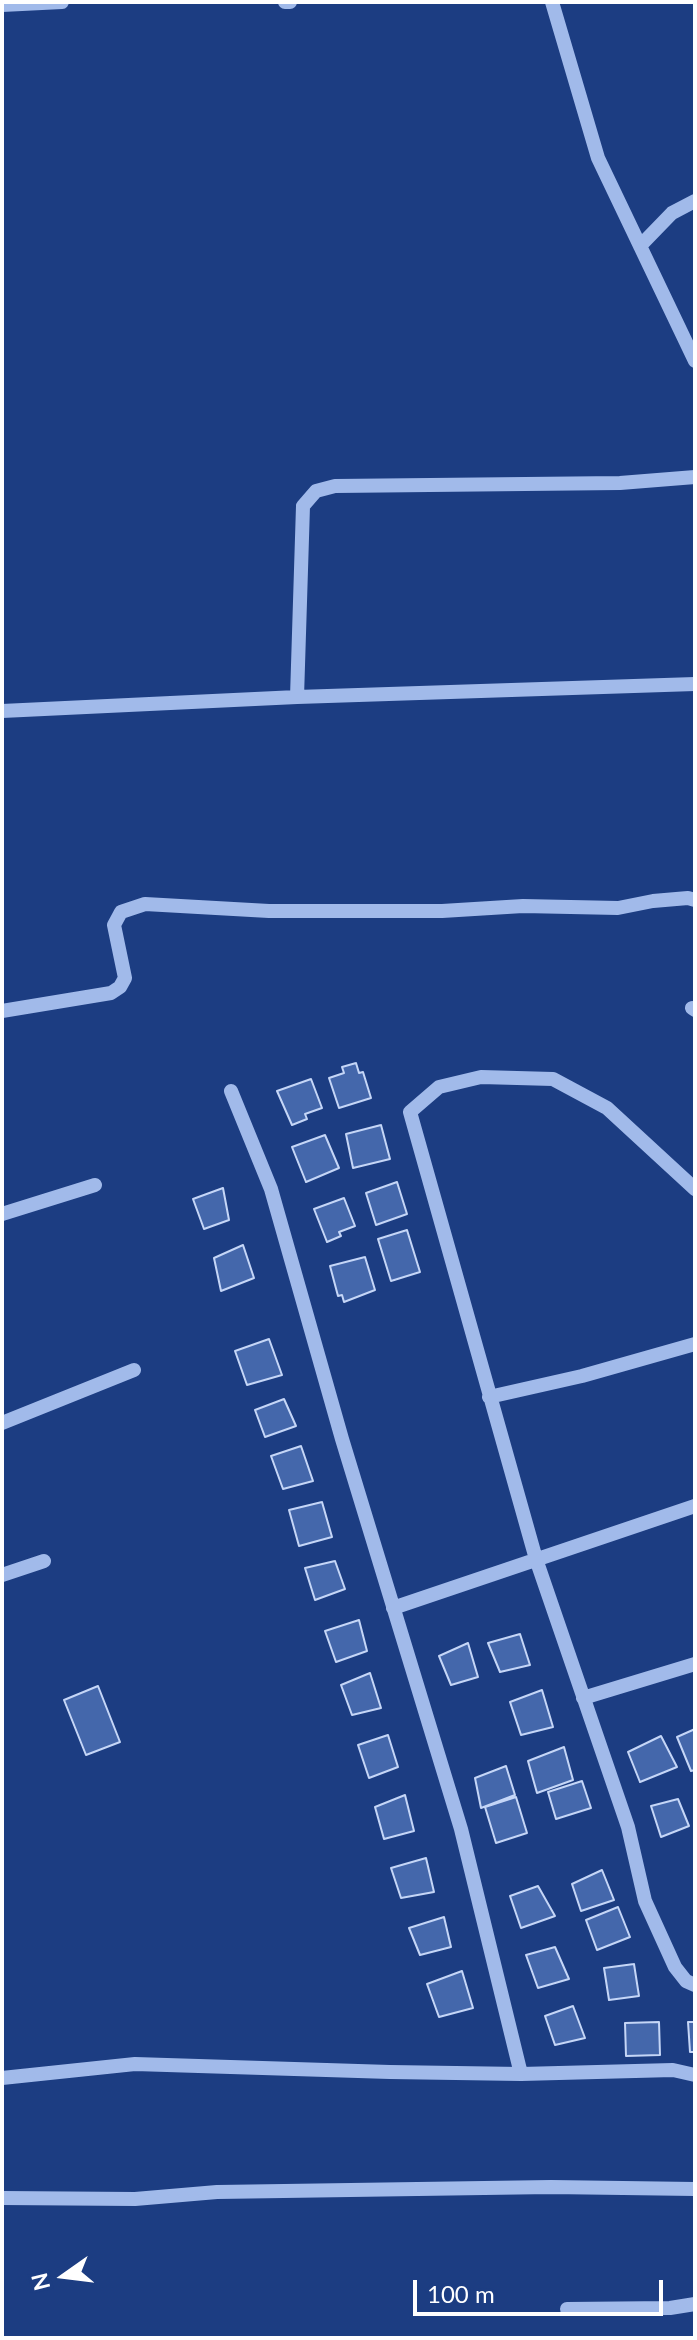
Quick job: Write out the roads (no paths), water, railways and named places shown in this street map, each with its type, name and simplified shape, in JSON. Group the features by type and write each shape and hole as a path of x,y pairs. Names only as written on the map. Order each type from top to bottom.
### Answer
{"street":[{"path":"2,5 62,2"},
{"path":"552,2 598,158 695,361"},
{"path":"640,246 672,213 695,201"},
{"path":"297,697 303,506 316,491 335,486 620,483 695,477"},
{"path":"2,711 297,697 695,684"},
{"path":"2,1011 111,993 120,987 125,978 114,925 121,912 145,904 269,911 442,911 523,906 618,908 653,901 695,900"},
{"path":"695,1189 607,1108 553,1079 481,1077 439,1087 410,1112 536,1559 628,1827 645,1901 675,1967 686,1981 695,1985"},
{"path":"231,1091 271,1189 461,1829 521,2074"},
{"path":"2,1214 95,1185"},
{"path":"489,1397 582,1376 695,1344"},
{"path":"2,1423 134,1370"},
{"path":"393,1608 695,1506"},
{"path":"2,1575 44,1561"},
{"path":"583,1698 695,1664"},
{"path":"2,2078 135,2064 521,2074 673,2070 695,2075"},
{"path":"2,2198 135,2199 217,2192 695,2189"},
{"path":"567,2309 670,2308 695,2304"}]}
